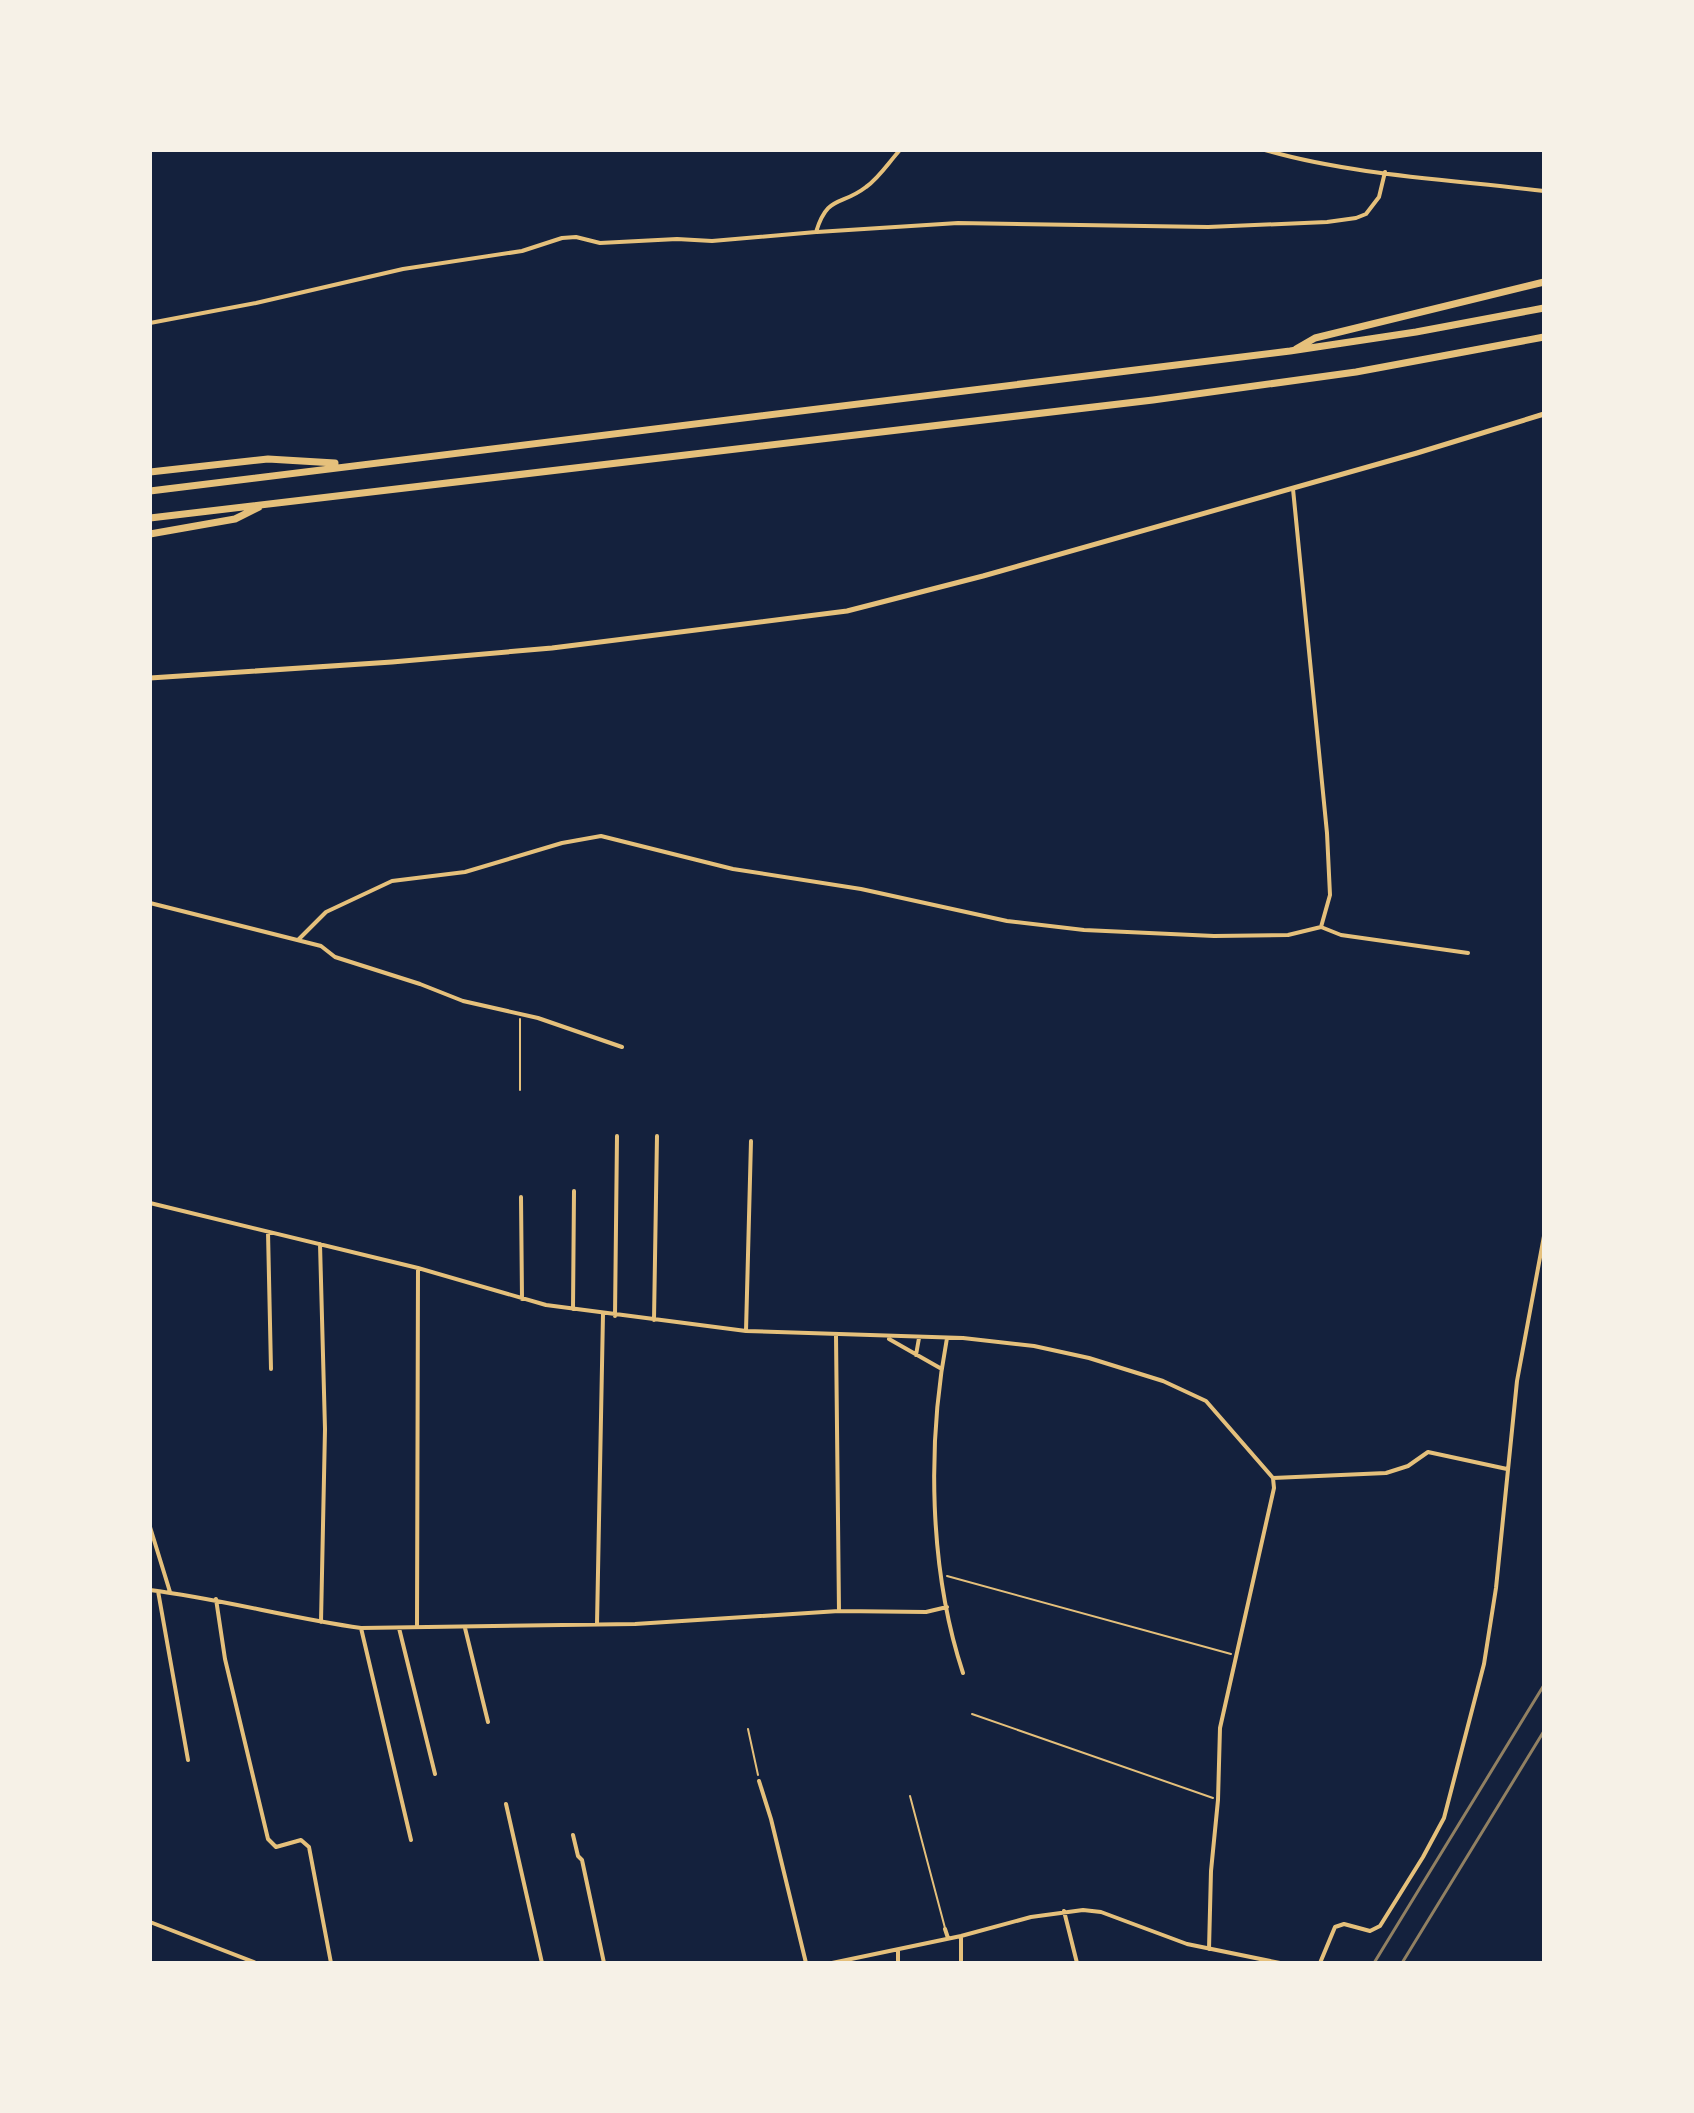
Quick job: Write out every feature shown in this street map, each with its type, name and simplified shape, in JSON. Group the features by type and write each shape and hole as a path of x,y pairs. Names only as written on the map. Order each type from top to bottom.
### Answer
{"highway":[{"path":"1290,351 1315,338 1544,282"},
{"path":"150,491 1290,351 1544,308"},
{"path":"150,518 1153,400 1356,372 1544,337"},
{"path":"150,472 268,459 353,465"},
{"path":"150,534 235,519 265,505"}],"street":[{"path":"816,232 822,213 834,203 866,187 900,150"},
{"path":"1265,150 1310,161 1544,191"},
{"path":"150,323 256,303 403,269 522,251 562,238 576,237 600,243 677,239 712,241 958,223 1208,227 1327,222 1366,214 1379,197 1385,172"},
{"path":"150,678 552,648 847,611 983,576 1544,414"},
{"path":"1293,486 1327,833 1330,895 1321,927"},
{"path":"298,940 326,912 392,881 465,872 562,843 601,836 731,869 861,889 1007,921 1084,930 1214,936 1288,935 1321,927 1341,935 1468,953"},
{"path":"150,903 321,946 335,957 463,1001 520,1014 622,1047"},
{"path":"615,1316 617,1136"},
{"path":"654,1320 657,1136"},
{"path":"746,1331 751,1141"},
{"path":"573,1309 574,1191"},
{"path":"521,1197 522,1299"},
{"path":"150,1203 418,1268 522,1299 573,1309 746,1331 947,1338 1034,1346 1089,1358 1190,1391 1206,1401 1273,1478 1274,1488 1220,1728 1209,1949"},
{"path":"268,1232 271,1369"},
{"path":"1320,1963 1335,1927 1344,1924 1370,1931 1380,1926 1444,1818 1484,1664 1496,1588 1517,1381 1544,1236"},
{"path":"320,1244 325,1429 321,1623"},
{"path":"417,1626 418,1268"},
{"path":"597,1624 603,1314"},
{"path":"836,1335 839,1611"},
{"path":"887,1338 941,1369"},
{"path":"916,1355 919,1338"},
{"path":"947,1338 941,1369 933,1469 942,1575 963,1673"},
{"path":"1273,1478 1386,1473 1408,1466 1428,1452 1507,1469"},
{"path":"150,1527 170,1592"},
{"path":"150,1590 216,1599 321,1623 361,1628 597,1624 839,1611 915,1613 947,1607"},
{"path":"158,1591 188,1760"},
{"path":"216,1599 225,1659 268,1839 276,1847 301,1840 309,1847 331,1963"},
{"path":"399,1627 435,1774"},
{"path":"361,1628 411,1840"},
{"path":"465,1628 488,1722"},
{"path":"759,1781 806,1963"},
{"path":"506,1804 542,1963"},
{"path":"573,1835 578,1856 582,1860 604,1963"},
{"path":"1064,1911 1077,1963"},
{"path":"832,1963 1064,1911 1101,1912 1209,1949 1280,1963"},
{"path":"150,1922 256,1963"},
{"path":"945,1929 948,1938"},
{"path":"961,1936 961,1963"},
{"path":"898,1950 898,1963"}],"lane":[{"path":"910,1796 945,1929"}],"path":[{"path":"520,1014 520,1090"},
{"path":"942,1575 1236,1655"},
{"path":"972,1714 1218,1800"},
{"path":"748,1729 759,1781"}],"railway":[{"path":"1374,1963 1544,1685"},
{"path":"1402,1963 1544,1731"}]}
